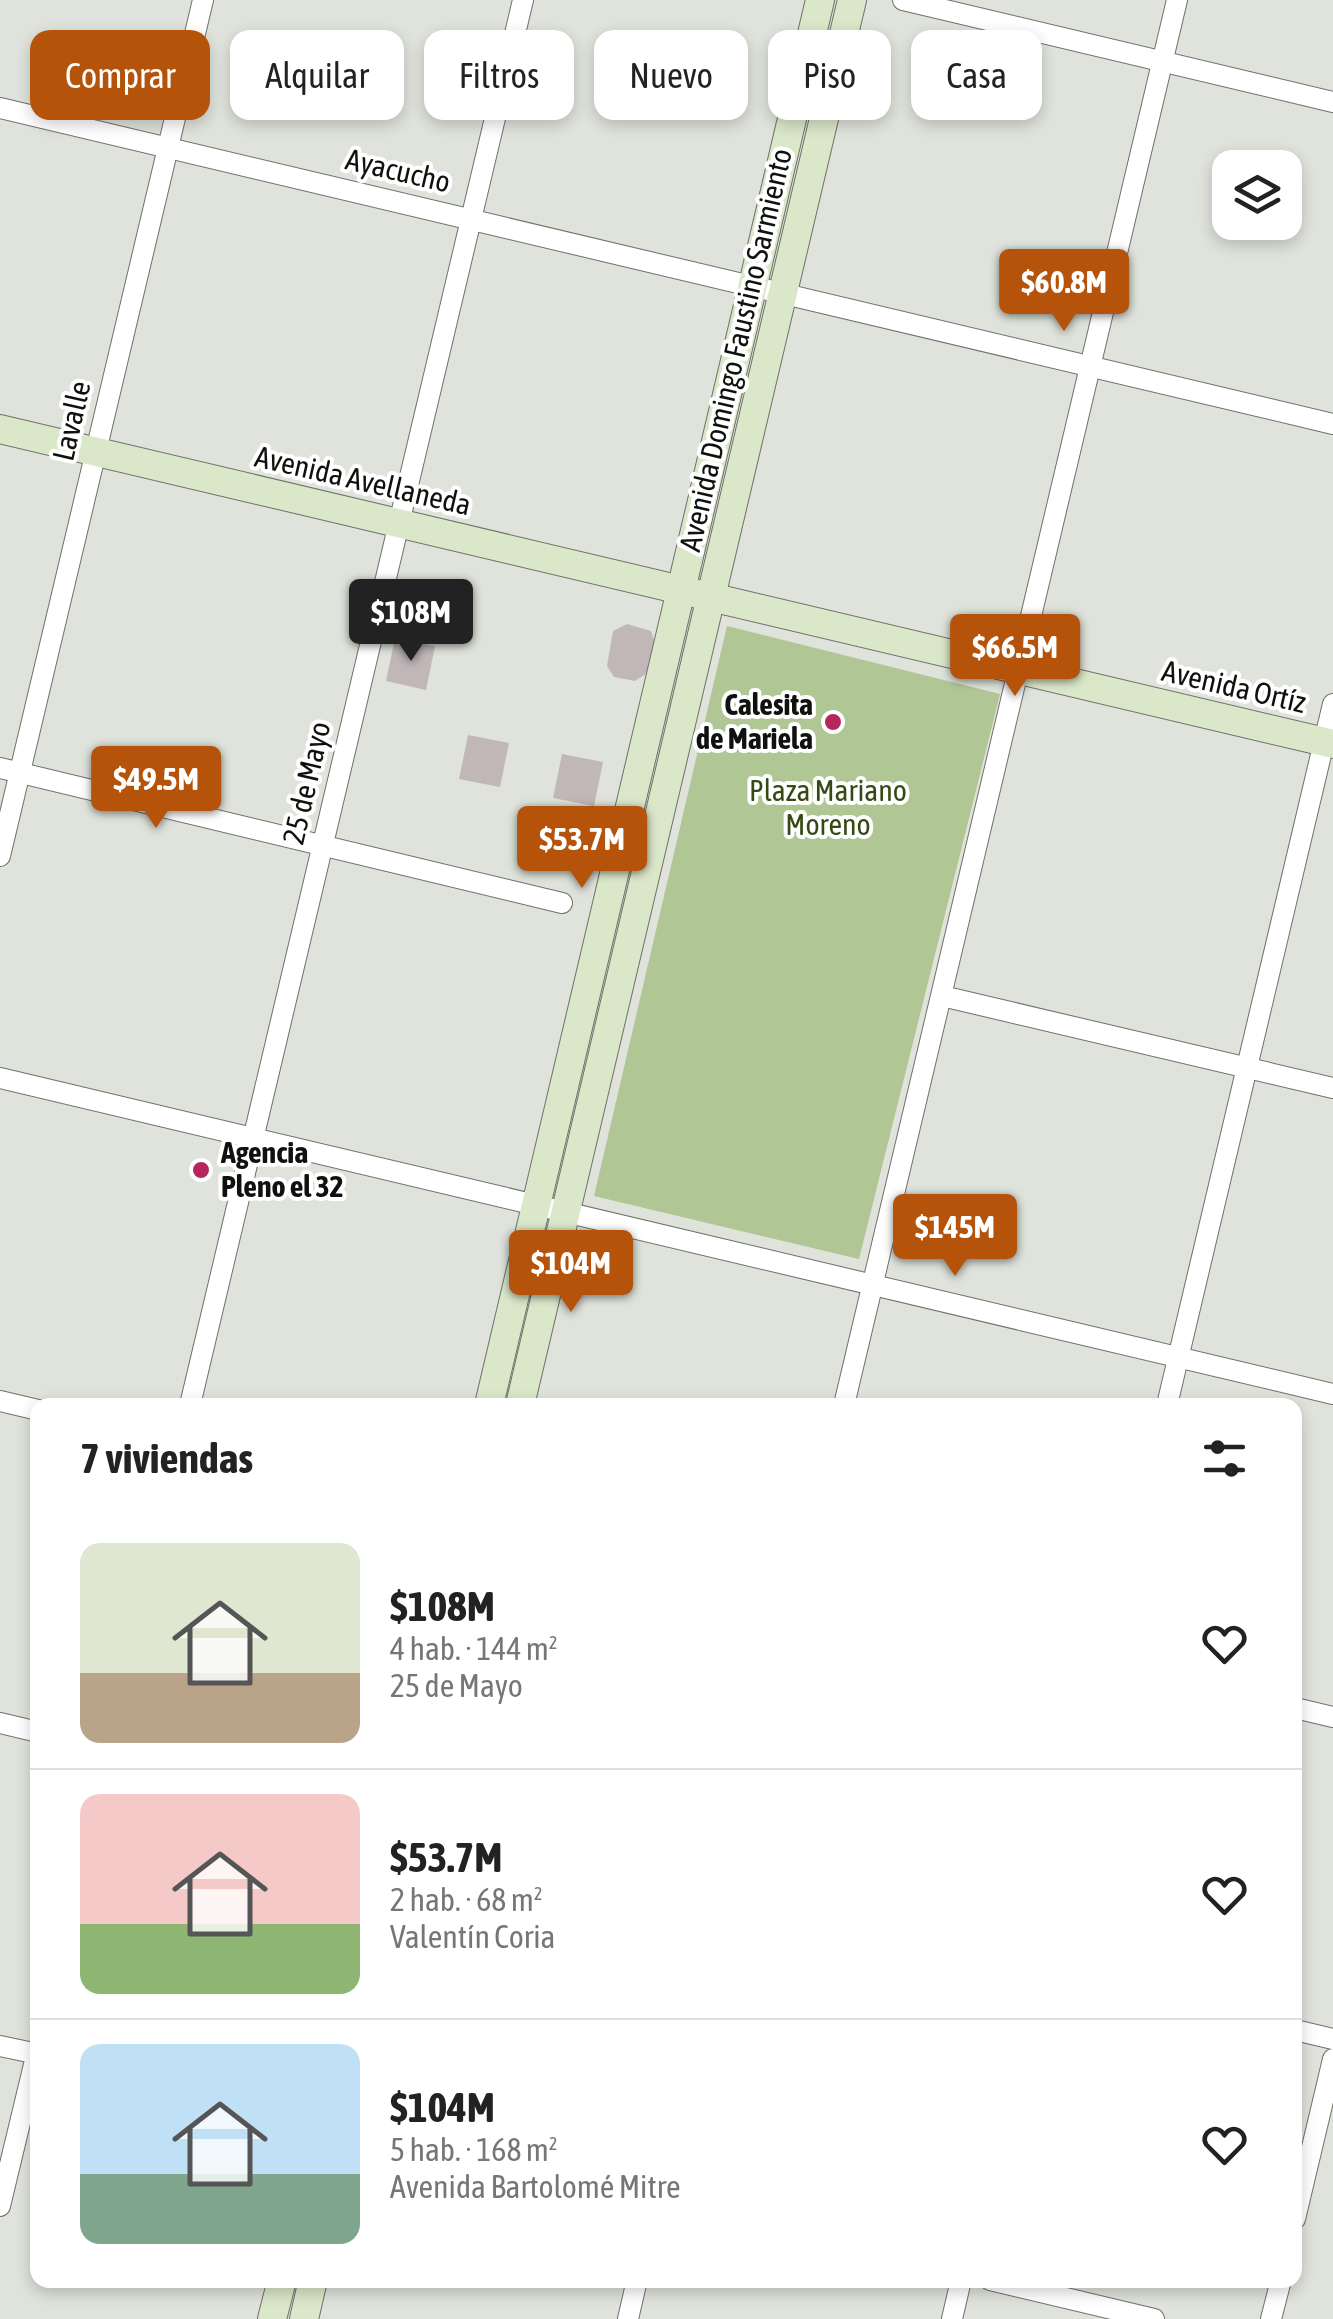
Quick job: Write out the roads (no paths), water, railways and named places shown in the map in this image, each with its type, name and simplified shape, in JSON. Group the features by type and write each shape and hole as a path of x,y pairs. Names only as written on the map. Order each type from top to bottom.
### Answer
{"main road":[{"name":"Avenida Domingo Faustino Sarmiento","path":"492,1398 820,0"},
{"name":"Avenida Domingo Faustino Sarmiento","path":"522,1398 852,0"},
{"name":"Avenida Avellaneda","path":"0,429 711,597"},
{"name":"Avenida Ortíz","path":"711,597 1329,743"},
{"path":"272,2319 280,2288"},
{"path":"304,2319 311,2288"}],"street":[{"name":"Lavalle","path":"0,856 10,771 96,452 203,0"},
{"name":"25 de Mayo","path":"192,1398 523,0"},
{"path":"903,0 1333,102"},
{"path":"846,1398 1177,0"},
{"name":"Ayacucho","path":"0,108 1333,424"},
{"path":"1169,1398 1329,743 1333,704"},
{"path":"10,771 562,903"},
{"path":"942,996 1333,1088"},
{"path":"0,1078 1333,1394"},
{"path":"0,1402 30,1408"},
{"path":"1302,1710 1333,1717"},
{"path":"0,1724 30,1730"},
{"path":"1302,2032 1333,2039"},
{"path":"0,2046 30,2051"},
{"path":"1302,2190 1333,2059"},
{"path":"0,2206 30,2081"},
{"path":"628,2319 635,2288"},
{"path":"952,2319 959,2288"},
{"path":"1024,2288 1154,2319"},
{"path":"1271,2319 1278,2288"}],"place":[{"name":"Calesita de Mariela","path":"833,722"},
{"name":"Agencia Pleno el 32","path":"201,1170"}],"park label":[{"name":"Plaza Mariano Moreno","path":"828,808"}]}
